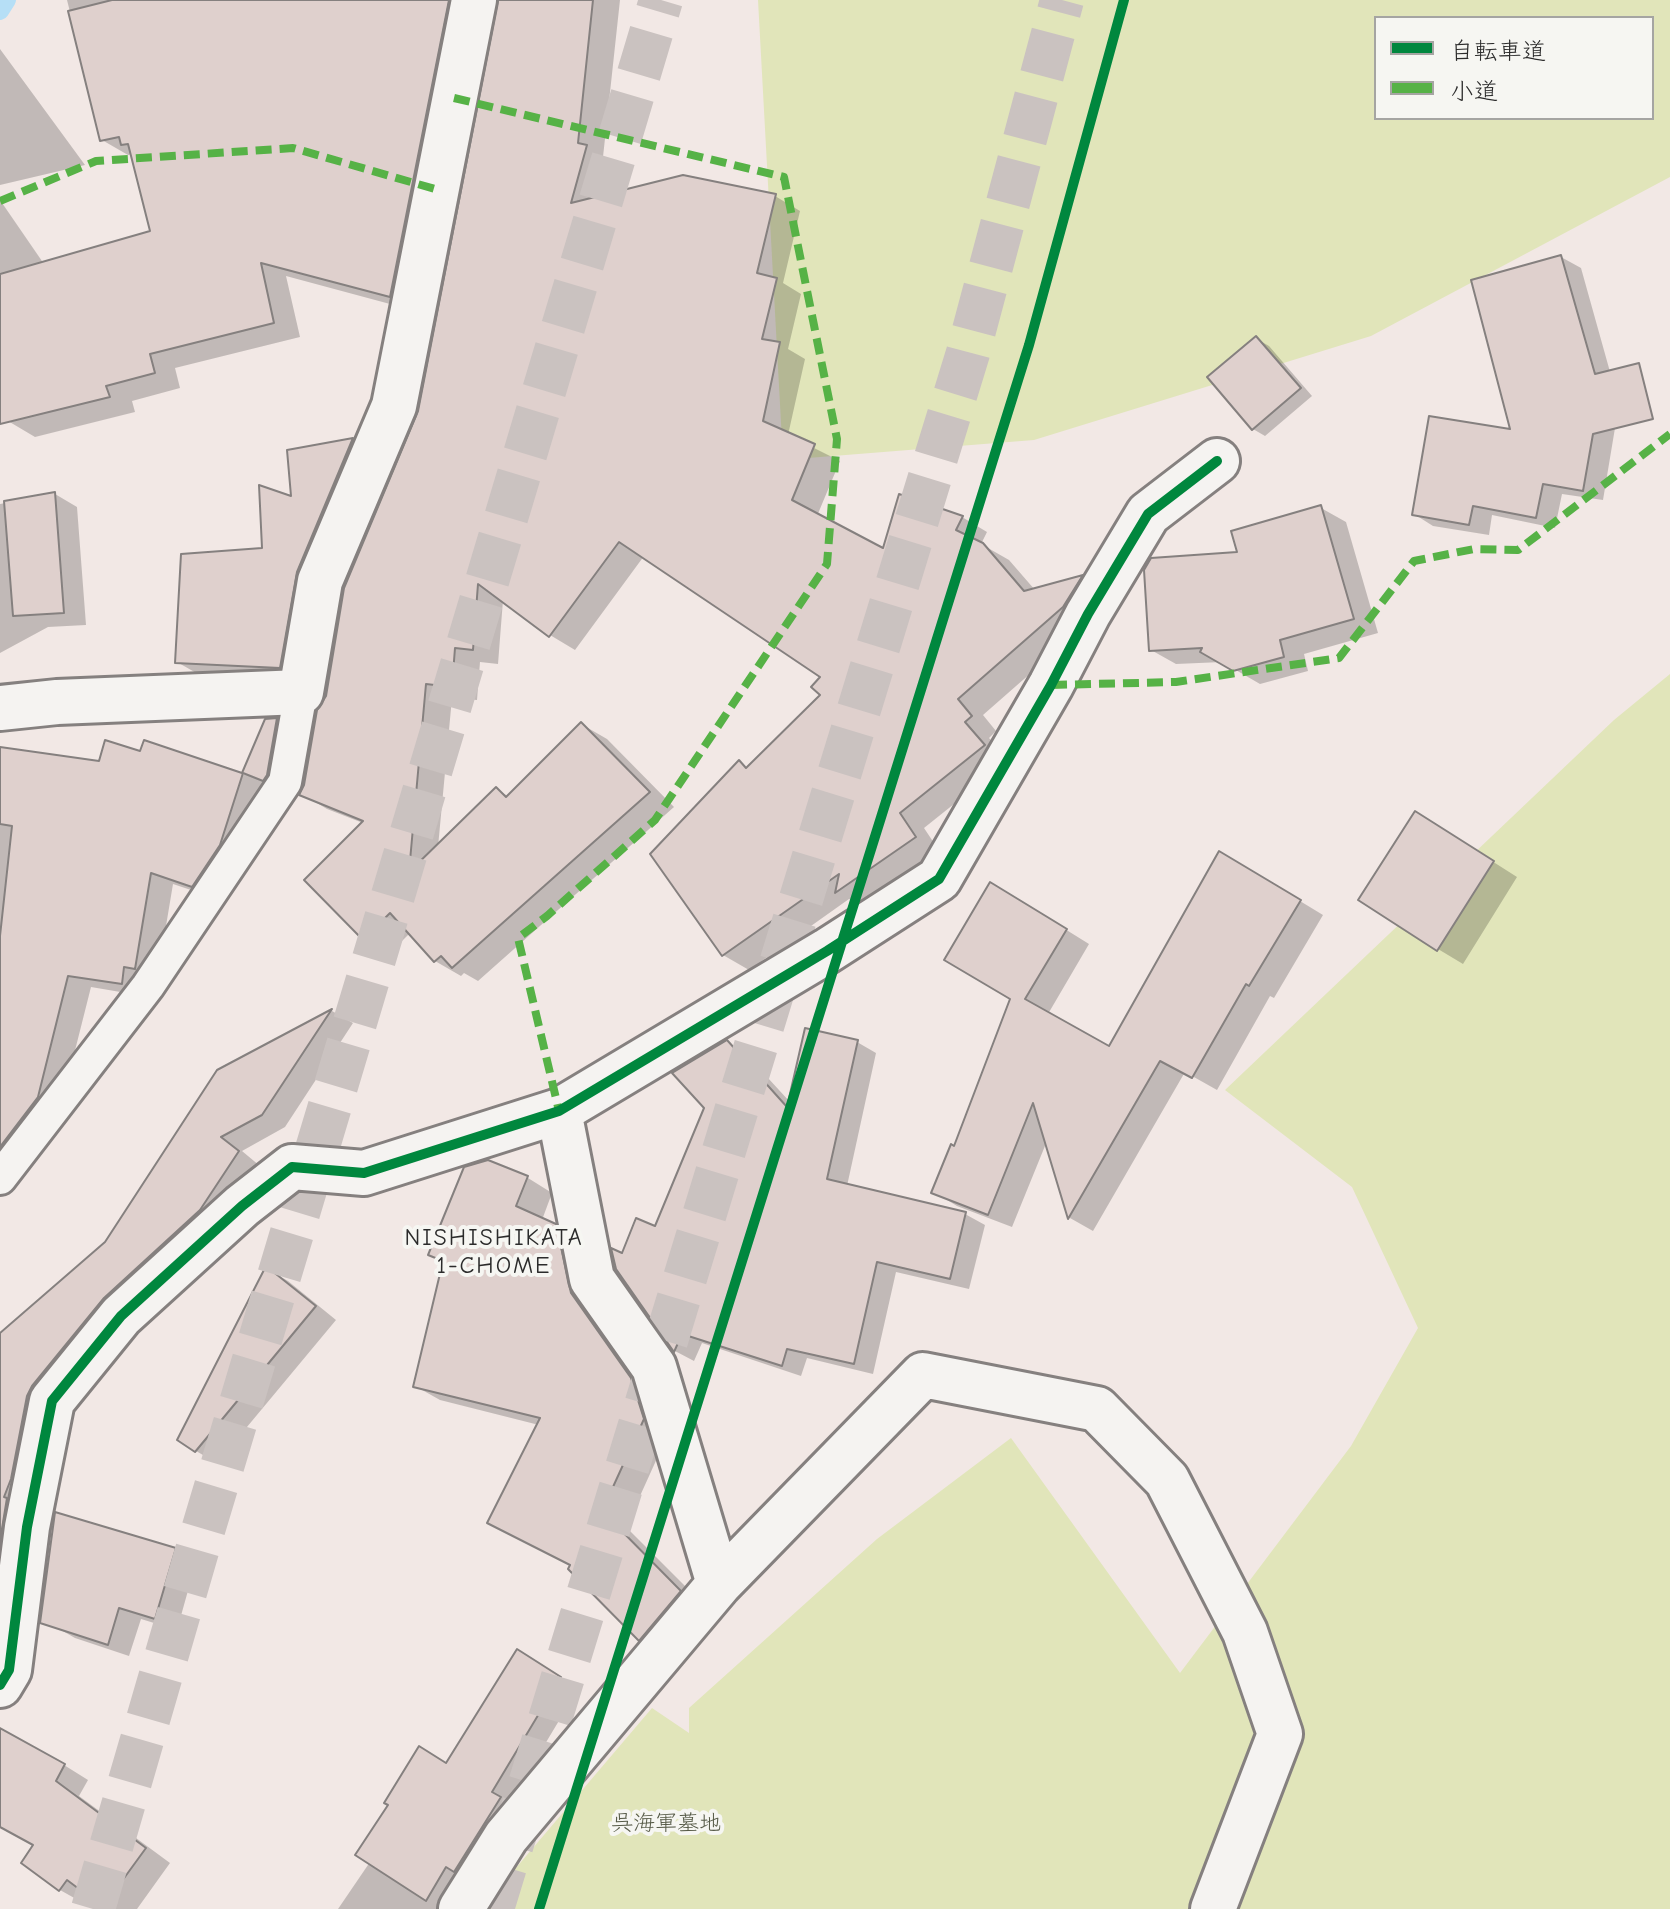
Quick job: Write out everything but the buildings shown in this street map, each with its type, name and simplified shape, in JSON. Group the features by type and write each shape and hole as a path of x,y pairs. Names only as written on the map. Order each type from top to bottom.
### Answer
{"street":[{"path":"0,708 57,702 301,692 320,581 394,406 474,0"},
{"path":"0,1685 9,1670 27,1527 52,1401 121,1316 242,1206 292,1167 364,1173 559,1111 827,951 939,879 1148,514 1217,461"},
{"path":"559,1111 592,1279 654,1367 719,1584"},
{"path":"461,1909 506,1837 719,1584 923,1375 1097,1409 1167,1480 1245,1632 1280,1734 1213,1909"}],"lane":[{"path":"0,1178 148,986 285,782 301,692"}],"green space":[{"path":"758,0 1670,0 1670,177 1371,336 1034,440 783,460"},
{"name":"呉海軍墓地","path":"1670,674 1670,1909 481,1909 652,1708 689,1733 689,1708 877,1539 1011,1438 1180,1673 1351,1446 1418,1328 1352,1187 1225,1090 1614,720"}],"waterway":[{"path":"0,11 7,0"}],"tunnel":[{"path":"93,1909 201,1537 661,0"},
{"path":"492,1909 968,353 1062,0"}],"marked path":[{"path":"454,98 784,177 837,439 827,564 655,820 518,938 559,1111"},
{"path":"0,201 96,161 293,148 435,189"},
{"path":"1051,685 1176,682 1339,658 1414,561 1474,549 1518,550 1670,434"}],"cycle path":[{"path":"539,1909 1029,345 1124,0"},
{"path":"0,1685 9,1670 27,1527 52,1401 121,1316 242,1206 292,1167 364,1173 559,1111 827,951 939,879 1148,514 1217,461"}],"district":[{"name":"NISHISHIKATA 1-CHOME","path":"494,1252"}]}
